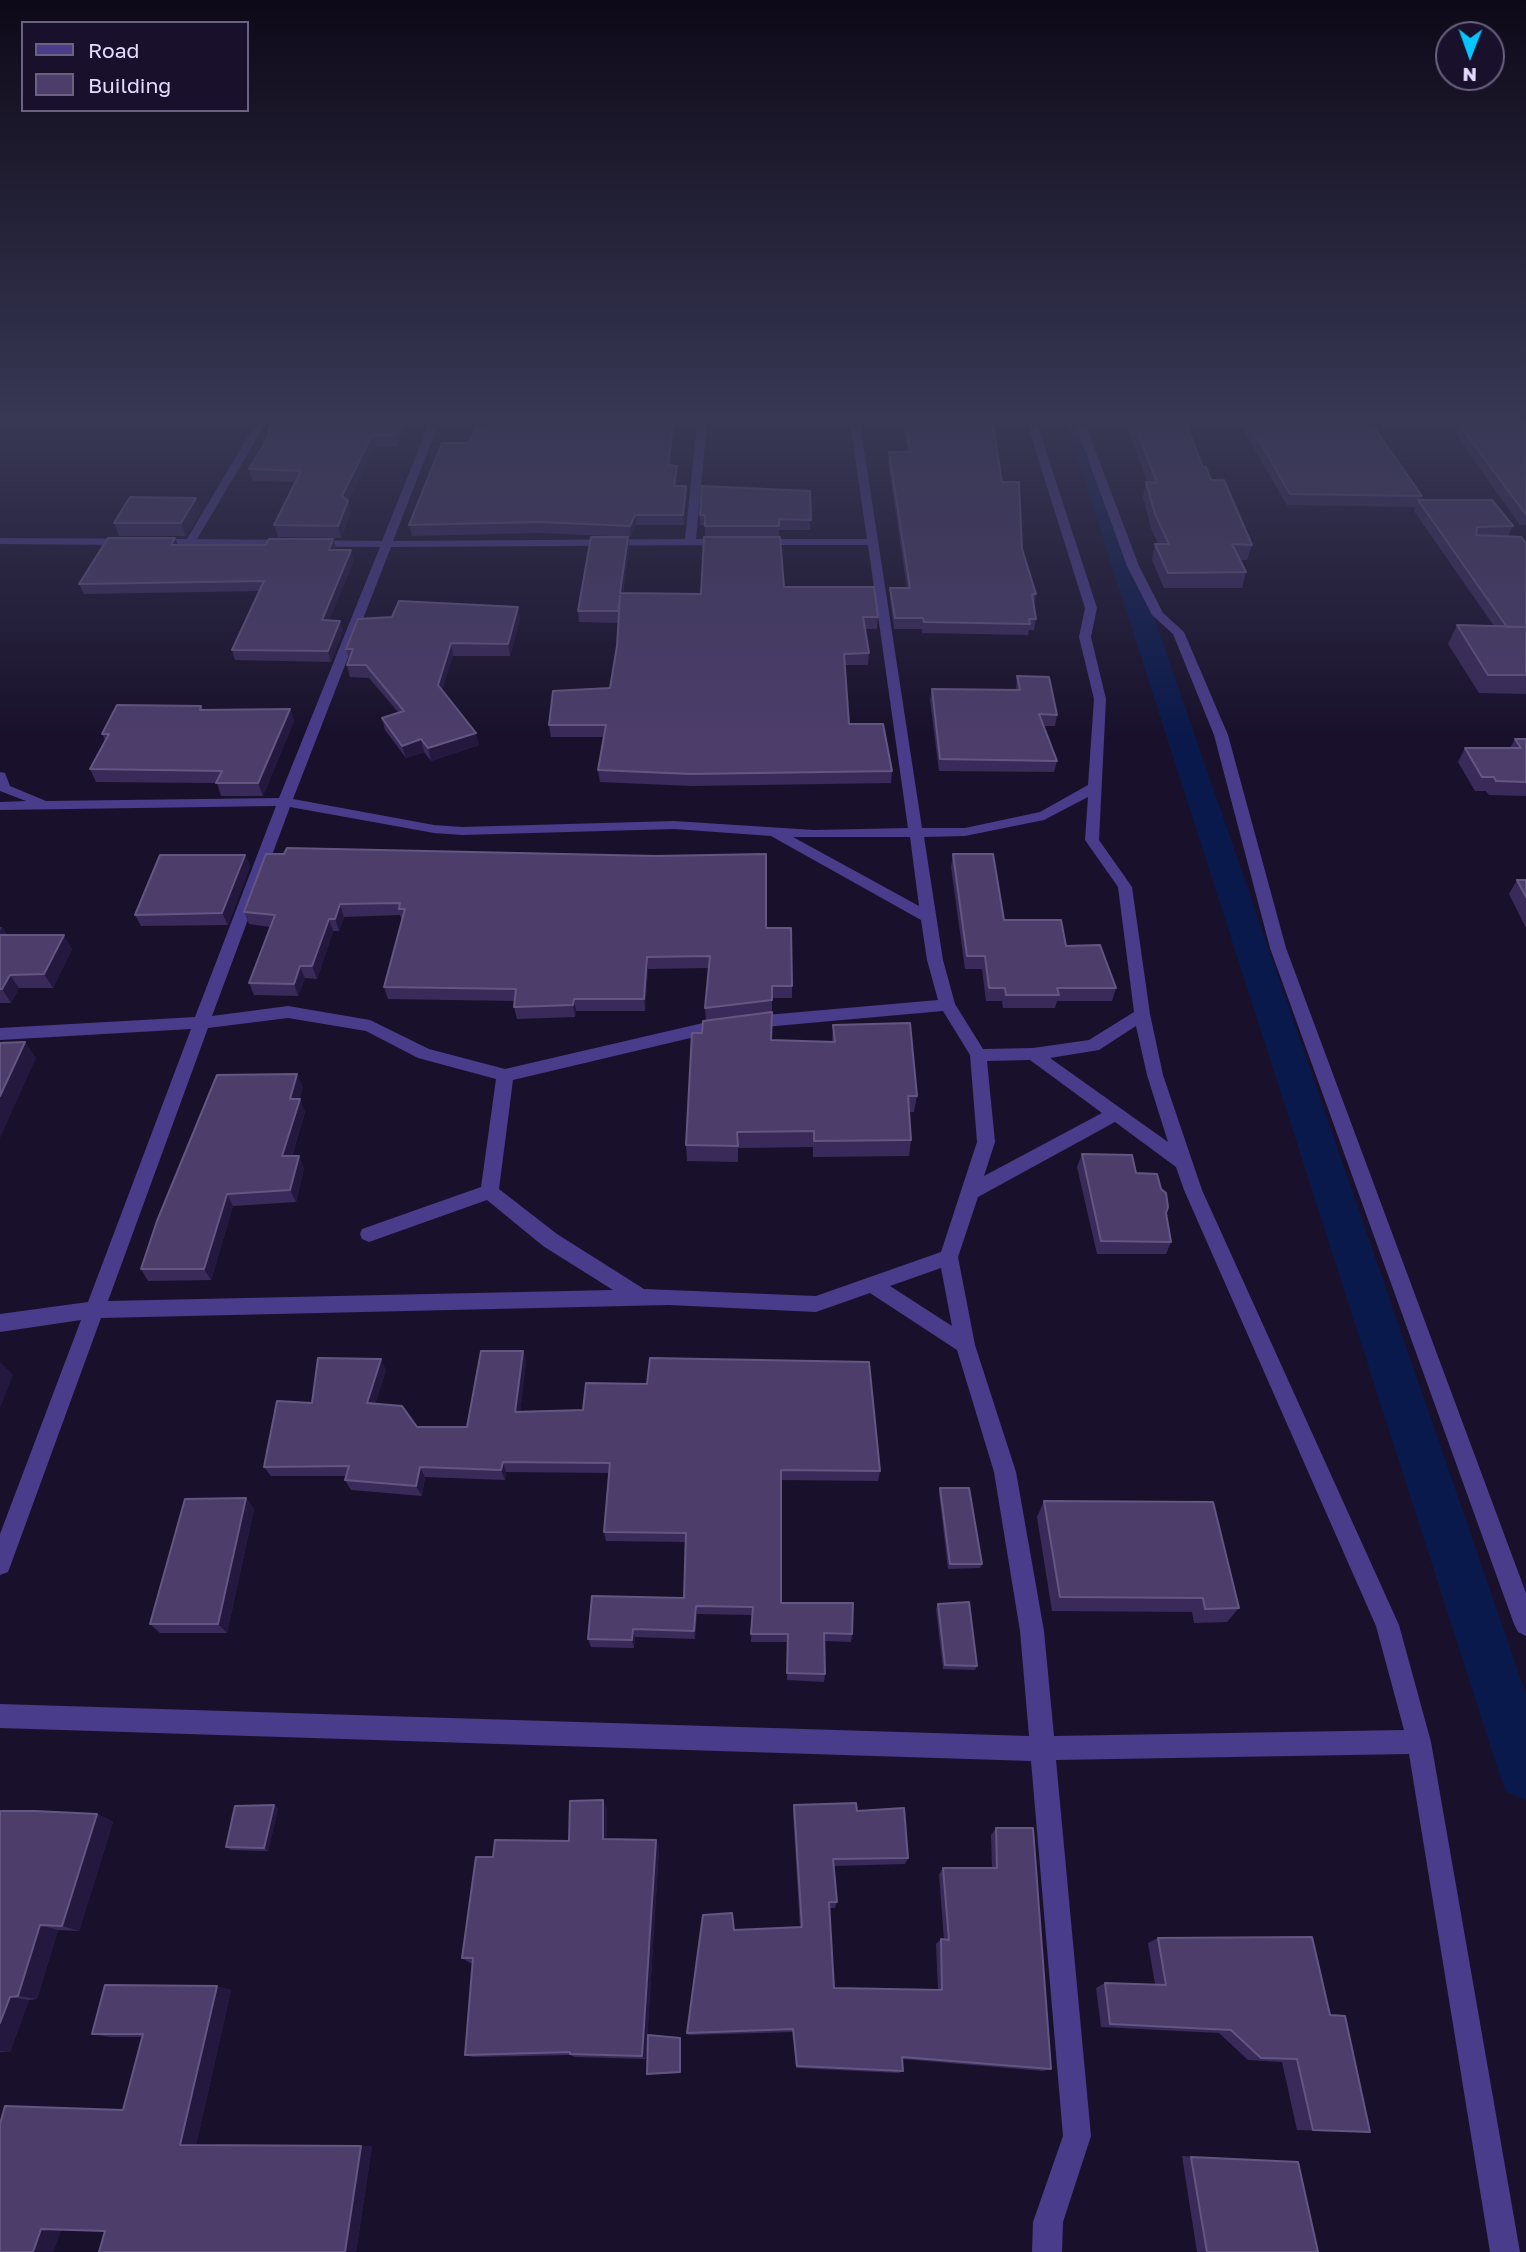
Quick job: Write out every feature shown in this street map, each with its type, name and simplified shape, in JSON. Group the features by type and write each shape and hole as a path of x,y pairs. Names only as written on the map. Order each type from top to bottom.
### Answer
{"street":[{"path":"191,541 199,528"},
{"path":"0,1564 267,847 394,528"},
{"path":"691,541 692,528"},
{"path":"870,528 928,916 947,1005 978,1055 986,1142 949,1257 965,1345 1005,1472 1032,1631 1077,2136 1048,2222 1047,2252"},
{"path":"1066,528 1091,608 1085,637 1100,699 1092,840 1125,887 1142,1014 1155,1075 1193,1189 1387,1625 1419,1742 1506,2252"},
{"path":"1119,528 1133,566 1158,615 1178,632 1221,735 1278,948 1526,1624"},
{"path":"0,541 388,544 872,542"},
{"path":"0,776 5,788 46,805"},
{"path":"0,806 287,802 434,829 547,830 674,825 774,832 915,834 965,832 1044,816 1094,787"},
{"path":"774,832 928,916"},
{"path":"0,1034 201,1023 288,1012 370,1026 424,1054 505,1075 720,1025 947,1005"},
{"path":"978,1055 1033,1054 1093,1046 1142,1014"},
{"path":"1033,1054 1183,1162"},
{"path":"490,1192 505,1075"},
{"path":"970,1192 1116,1113"},
{"path":"369,1234 490,1192"},
{"path":"490,1192 550,1240 642,1298"},
{"path":"0,1323 95,1310 642,1298 817,1304 874,1286 949,1257"},
{"path":"874,1286 965,1345"},
{"path":"0,1716 1041,1747 1419,1742"}],"building":[{"path":"901,528 1021,528 1022,549 1036,594 1032,594 1036,619 1029,619 1030,624 924,622 923,618 895,618 890,588 910,588"},
{"path":"1162,528 1245,528 1252,545 1232,544 1246,572 1168,573 1155,544 1169,544"},
{"path":"1438,528 1477,528 1476,535 1521,537 1526,543 1526,627 1507,627"},
{"path":"591,537 628,537 620,593 701,594 704,537 780,537 784,587 874,587 878,617 863,617 869,653 844,654 849,724 883,724 892,771 691,774 598,770 606,725 549,725 553,691 610,688 617,646 620,596 618,611 578,611"},
{"path":"108,538 175,538 171,545 266,545 269,539 333,539 329,550 351,550 322,620 340,621 328,651 232,650 264,581 79,584"},
{"path":"399,601 518,607 508,644 451,643 438,685 476,733 428,748 421,739 402,746 382,718 404,711 366,665 347,665 353,649 346,649 358,619 392,617"},
{"path":"1457,625 1526,627 1526,675 1488,675"},
{"path":"1017,676 1049,677 1057,715 1039,714 1057,761 940,759 932,689 1020,690"},
{"path":"117,705 201,706 200,710 290,709 258,783 216,783 222,771 90,769 109,734 102,734"},
{"path":"1515,739 1526,739 1526,782 1496,781 1494,777 1482,777 1465,748 1521,748"},
{"path":"287,848 656,856 766,854 766,928 791,928 792,986 772,986 772,1000 705,1008 710,956 647,957 644,999 574,999 573,1005 514,1007 516,989 384,987 405,909 399,909 400,903 340,904 335,919 329,919 312,966 300,966 294,984 249,983 275,915 244,912 266,854 284,854"},
{"path":"953,854 993,854 1004,920 1061,920 1066,946 1100,945 1116,988 1057,988 1059,995 1006,995 1005,988 989,988 985,956 967,956"},
{"path":"160,855 245,855 222,913 135,915"},
{"path":"1517,880 1526,880 1526,897"},
{"path":"0,935 64,935 44,974 10,975 0,989"},
{"path":"772,1012 771,1040 835,1042 833,1025 910,1023 917,1096 908,1096 911,1140 814,1141 814,1131 737,1132 738,1146 686,1145 692,1033 702,1033 703,1021"},
{"path":"25,1042 0,1096 0,1043"},
{"path":"297,1074 290,1099 300,1099 282,1156 299,1156 290,1190 227,1194 204,1269 141,1269 157,1221 217,1075"},
{"path":"1082,1154 1132,1155 1136,1173 1157,1174 1161,1189 1166,1193 1171,1242 1101,1241"},
{"path":"481,1351 523,1351 515,1412 583,1410 586,1383 647,1384 650,1358 869,1362 880,1471 781,1470 781,1603 853,1603 852,1634 824,1633 825,1674 787,1673 788,1634 751,1634 753,1607 696,1606 694,1631 633,1629 632,1640 588,1639 592,1596 684,1598 686,1533 604,1532 610,1463 503,1462 501,1470 420,1467 416,1486 345,1480 349,1466 264,1467 277,1401 312,1403 318,1358 381,1359 367,1403 402,1406 417,1427 467,1427"},
{"path":"940,1488 969,1488 982,1564 950,1564"},
{"path":"246,1498 218,1624 150,1624 185,1499"},
{"path":"1044,1501 1213,1502 1239,1608 1205,1609 1203,1598 1060,1597"},
{"path":"969,1602 977,1666 945,1665 938,1604"},
{"path":"603,1800 603,1839 656,1840 642,2056 570,2052 465,2055 473,1958 462,1958 476,1857 493,1857 495,1840 569,1841 570,1801"},
{"path":"856,1803 857,1811 904,1808 908,1858 833,1859 837,1902 829,1902 834,1988 942,1990 941,1939 949,1940 943,1868 997,1868 996,1828 1033,1828 1051,2069 902,2057 903,2071 797,2066 793,2029 687,2033 703,1915 732,1913 734,1930 802,1927 794,1805"},
{"path":"274,1805 264,1848 226,1847 235,1806"},
{"path":"0,1811 97,1814 62,1926 40,1925 18,1996 10,1997 0,2023"},
{"path":"1312,1937 1330,2015 1345,2016 1370,2132 1313,2130 1297,2059 1261,2058 1231,2030 1110,2024 1105,1983 1166,1985 1158,1938"},
{"path":"105,1985 217,1986 180,2145 361,2146 345,2252 99,2252 105,2231 41,2229 33,2252 0,2252 0,2124 5,2106 123,2110 143,2034 92,2034"},
{"path":"648,2035 680,2038 680,2072 647,2074"},
{"path":"1191,2157 1298,2162 1318,2252 1207,2252"}],"waterway":[{"path":"1111,528 1526,1773"}]}
